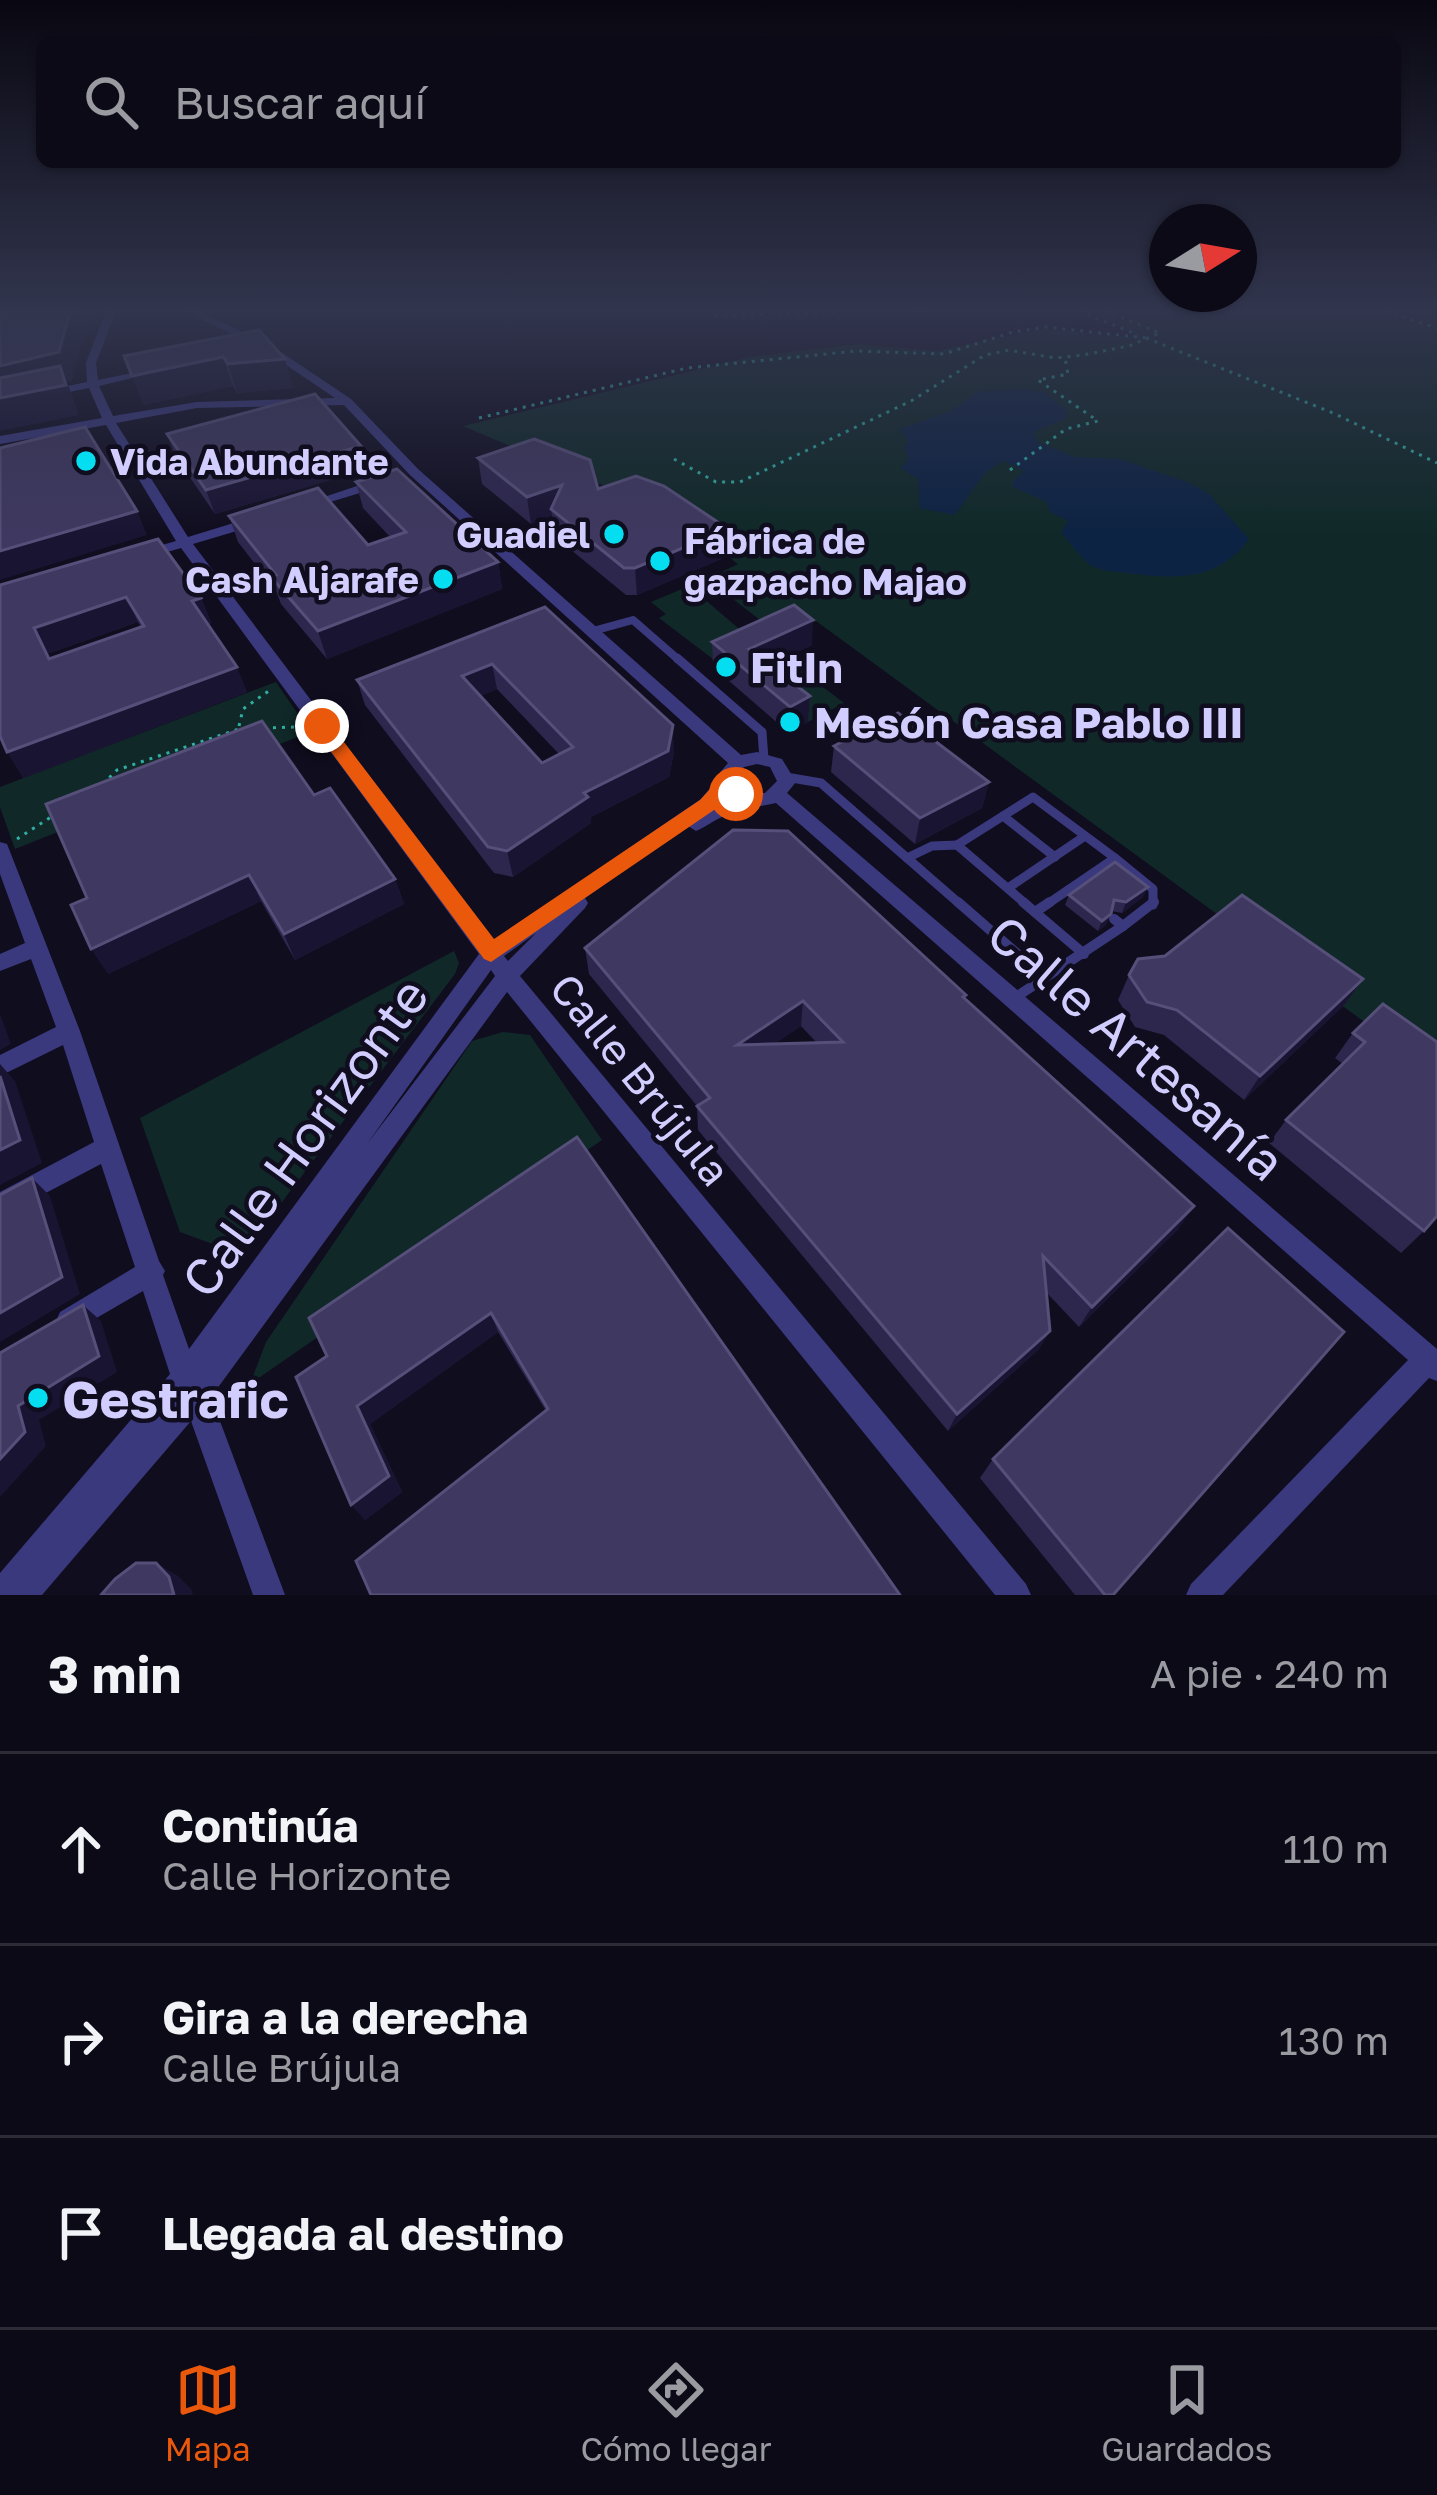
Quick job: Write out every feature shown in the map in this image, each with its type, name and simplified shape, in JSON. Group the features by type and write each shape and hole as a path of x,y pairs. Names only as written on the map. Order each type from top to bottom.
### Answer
{"street":[{"path":"0,403 86,385"},
{"name":"Calle Brújula","path":"94,385 107,417 184,542 499,964 1015,1595"},
{"path":"267,401 304,385"},
{"path":"324,385 347,401 414,472 592,632 732,772 736,794 753,800"},
{"path":"0,440 197,404 347,401"},
{"path":"289,510 414,472"},
{"path":"123,562 268,517"},
{"path":"732,772 764,759"},
{"name":"Calle Artesanía","path":"764,759 776,763 782,786 1013,999 1432,1363"},
{"name":"Calle Horizonte","path":"499,964 707,805 732,772"},
{"name":"Calle Horizonte","path":"21,1595 190,1386 499,964 581,901 713,813 782,786"},
{"path":"0,849 268,1595"},
{"path":"0,963 37,946"},
{"path":"0,1066 69,1031"},
{"path":"0,1205 109,1148"},
{"path":"38,1339 152,1270"},
{"path":"1202,1595 1432,1363"},
{"name":"Calle Horizonte","path":"2,1595 190,1386"}],"lane":[{"path":"592,632 633,620 762,732 764,759"},
{"path":"782,786 821,783 1046,978"},
{"path":"907,858 932,846 957,845 1033,797 1153,889 1154,904 1118,923 1084,954 1013,999"},
{"path":"1003,816 1055,857"},
{"path":"1007,888 1085,836"},
{"path":"957,845 1084,954"},
{"path":"1035,912 1077,891 1115,858"}],"path":[{"path":"479,418 614,385"},
{"path":"674,459 716,482 740,482 936,385"},
{"path":"1010,470 1066,429 1098,421 1046,385"},
{"path":"1265,385 1437,463"},
{"path":"238,729 243,710 286,678"},
{"path":"97,790 117,770 238,729 322,726"},
{"path":"0,849 62,810"}],"green space":[{"path":"632,385 1437,385 1437,1075 816,621 781,636 707,579 738,564 666,512 463,426"},
{"path":"689,586 752,640 713,659 659,618 666,614 651,602"},
{"path":"785,658 844,703 808,722 749,675"},
{"path":"276,682 310,732 15,849 0,807 0,787"},
{"path":"454,951 459,963 455,974 257,1235 229,1250 180,1232 140,1118"},
{"path":"503,1032 530,1035 602,1140 250,1384 266,1342 472,1041"}],"water":[{"path":"978,392 1043,392 1066,410 1065,419 1033,432 1038,442 1074,457 1120,459 1187,482 1208,493 1249,539 1223,563 1194,574 1162,576 1097,568 1061,532 1068,521 1050,512 1047,502 1013,487 1024,471 1004,461 982,478 954,515 920,508 918,479 901,468 909,458 904,448 908,441 900,429 953,410"}],"building":[{"path":"0,385 64,385 0,398"},
{"path":"315,394 361,446 206,490 167,434"},
{"path":"85,427 137,511 0,551 0,448"},
{"path":"534,439 590,460 598,489 636,476 664,486 728,529 635,568 624,568 551,509 562,485 527,497 478,458"},
{"path":"397,469 498,562 318,631 271,577 276,575 229,516 318,488 368,545 406,532 356,482"},
{"path":"158,539 201,598 192,601 237,667 7,752 0,736 0,585","holes":["126,597 144,626 49,659 34,628"]},
{"path":"794,605 813,620 749,649 810,696 790,707 712,642"},
{"path":"545,607 673,725 668,751 584,793 588,797 507,851 488,847 357,680","holes":["492,664 573,747 542,763 462,676"]},
{"path":"898,713 989,782 920,818 834,746"},
{"path":"262,721 314,795 330,788 395,879 284,934 249,875 91,949 71,905 87,898 46,804"},
{"path":"733,830 788,831 1194,1206 1092,1307 1043,1256 1050,1331 957,1414 697,1106 710,1098 585,948","holes":["803,1001 843,1042 737,1045"]},
{"path":"1115,862 1148,887 1126,902 1114,900 1111,914 1102,921 1069,895"},
{"path":"1242,895 1363,979 1260,1076 1177,1010 1147,1002 1129,975 1138,959 1165,956"},
{"path":"1383,1004 1437,1042 1437,1216 1424,1231 1286,1120 1365,1042 1353,1033"},
{"path":"0,1076 20,1140 0,1150"},
{"path":"577,1137 900,1595 371,1595 356,1561 548,1409 491,1313 357,1406 389,1476 351,1505 296,1377 327,1356 309,1318"},
{"path":"32,1178 62,1277 0,1313 0,1195"},
{"path":"1228,1228 1344,1332 1113,1595 1105,1595 993,1459"},
{"path":"83,1305 99,1356 18,1406 25,1432 0,1459 0,1353"},
{"path":"136,1563 156,1563 169,1577 174,1595 101,1595"}],"place":[{"name":"Vida Abundante","path":"86,461"},
{"name":"Guadiel","path":"614,534"},
{"name":"Fábrica de gazpacho Majao","path":"660,561"},
{"name":"Cash Aljarafe","path":"443,579"},
{"name":"FitIn","path":"726,667"},
{"name":"Mesón Casa Pablo III","path":"790,722"},
{"name":"Gestrafic","path":"38,1398"}],"route":[{"path":"322,726 491,953 707,805 726,782 736,794"}]}
